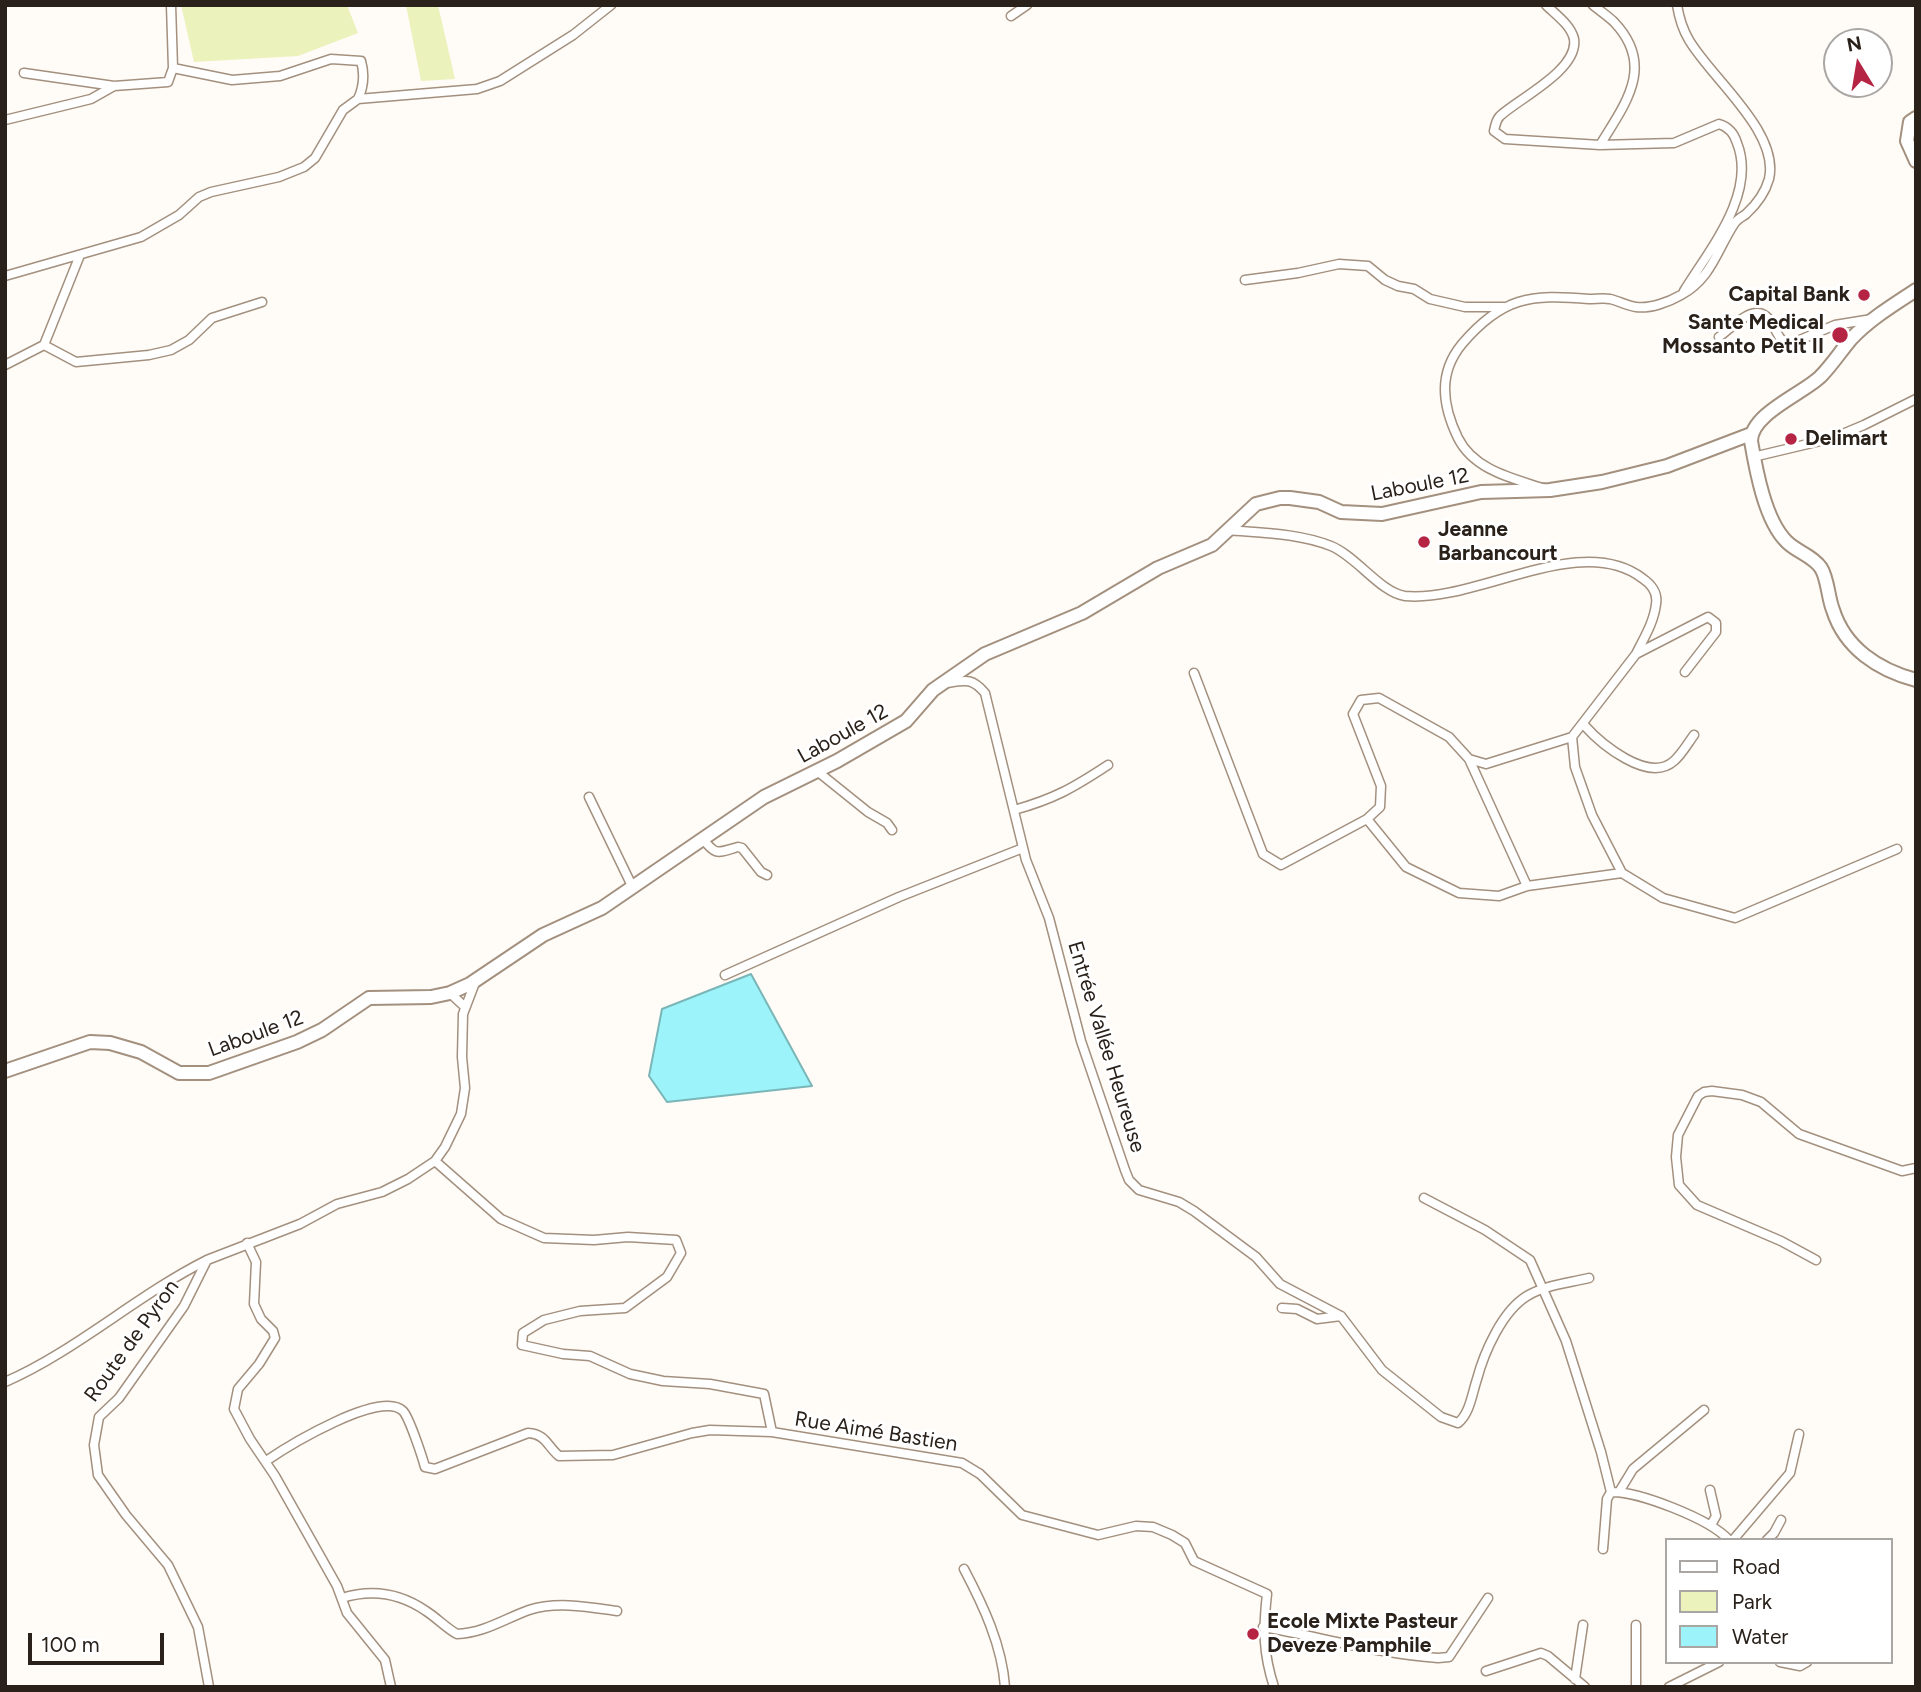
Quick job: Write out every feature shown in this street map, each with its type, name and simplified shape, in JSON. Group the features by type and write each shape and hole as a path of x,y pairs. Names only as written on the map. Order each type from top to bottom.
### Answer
{"street":[{"path":"24,73 114,86 168,82 173,68 171,5"},
{"path":"358,99 477,89 500,81 573,35 611,5"},
{"path":"1011,16 1027,5"},
{"path":"1546,5 1568,27 1574,39 1572,52 1562,67 1542,85 1498,118 1494,131 1505,139 1600,145 1674,143 1719,124 1727,126 1735,136 1744,167 1742,187 1706,257 1680,296"},
{"path":"1593,5 1614,22 1629,43 1636,75 1626,102 1600,145"},
{"path":"1550,490 1504,476 1477,461 1460,441 1448,413 1445,382 1448,363 1480,324 1503,307 1523,299 1609,299 1637,307 1653,306 1680,296 1700,282 1735,222 1765,194 1770,175 1769,157 1754,124 1688,39 1677,5"},
{"path":"5,276 126,243 178,215 199,197 279,177 304,167 315,158 343,110 358,99 363,88 364,72 361,61 331,59 280,76 232,80 173,68"},
{"path":"5,120 90,99 114,86"},
{"path":"1916,118 1910,122 1907,141 1916,161"},
{"path":"5,365 44,345 80,255"},
{"path":"1245,280 1339,264 1368,265 1385,279 1398,286 1414,289 1430,299 1465,307 1503,307"},
{"path":"1916,290 1872,319 1818,379 1764,416 1751,434 1768,510 1776,528 1787,543 1821,569 1833,611 1848,639 1872,662 1916,680"},
{"path":"44,345 76,362 149,355 171,350 189,340 212,318 262,302"},
{"path":"1719,337 1753,312 1761,312 1769,317 1781,341 1788,345 1835,325 1872,319"},
{"path":"1754,457 1833,438 1916,399"},
{"name":"Laboule 12","path":"5,1071 90,1042 100,1042 124,1046 179,1073 209,1073 297,1042 322,1030 369,998 432,997 450,993 476,980 543,935 585,918 764,797 906,721 933,690 985,654 1082,613 1158,568 1212,545 1256,504 1280,498 1319,502 1341,512 1373,515 1481,492 1550,490 1602,482 1667,466 1751,434"},
{"path":"1226,530 1288,535 1333,547 1388,590 1408,596 1484,585 1558,564 1592,563 1622,568 1638,574 1649,583 1656,597 1653,617 1636,653 1572,737 1486,764 1469,759"},
{"path":"1636,653 1708,617 1716,623 1716,632 1685,672"},
{"path":"1195,673 1263,854 1268,858 1281,864 1367,819 1380,807 1381,786 1353,714 1361,700 1379,698 1449,737 1469,759 1527,886"},
{"name":"Entrée Vallée Heureuse","path":"944,683 965,680 977,683 985,693 1023,848 1049,918 1081,1041 1129,1180 1139,1190 1179,1202 1194,1211 1256,1257 1280,1284 1341,1316 1382,1370 1441,1418 1458,1423 1464,1419 1482,1358 1499,1327 1525,1297 1542,1290"},
{"path":"1584,724 1598,740 1627,760 1644,766 1660,767 1672,763 1694,735"},
{"path":"1572,737 1575,767 1592,815 1622,873 1663,898 1735,918 1897,849"},
{"path":"1014,810 1044,802 1068,791 1108,765"},
{"path":"817,771 868,812 887,823 892,830"},
{"path":"589,797 633,888"},
{"path":"1367,819 1406,867 1460,893 1499,896 1527,886 1622,873"},
{"path":"702,838 713,852 742,848 761,872 767,875"},
{"path":"725,975 899,897 1023,848"},
{"path":"5,1382 61,1352 117,1313 207,1259 300,1224 337,1204 382,1192 435,1161 461,1114 465,1088 461,1032 465,1007 476,980"},
{"path":"450,993 465,1007"},
{"path":"1816,1260 1770,1236 1697,1205 1679,1185 1676,1157 1678,1135 1698,1096 1712,1091 1742,1095 1761,1102 1799,1134 1902,1171 1916,1168"},
{"name":"Rue Aimé Bastien","path":"435,1161 501,1219 544,1238 594,1240 628,1237 676,1240 681,1253 667,1277 625,1308 580,1311 544,1320 523,1334 522,1345 563,1354 590,1356 630,1374 663,1381 710,1384 765,1394 772,1432 962,1463 980,1474 1022,1515 1098,1535 1136,1526 1153,1527 1163,1531 1185,1543 1194,1561 1267,1594 1263,1627 1268,1668 1275,1687"},
{"path":"1424,1198 1525,1254 1530,1260 1566,1341 1615,1492"},
{"path":"247,1243 256,1262 254,1304 275,1338 259,1364 238,1389 234,1409 266,1461 353,1621 385,1660 391,1687"},
{"name":"Route de Pyron","path":"207,1259 184,1306 119,1398 99,1417 94,1445 98,1475 126,1515 168,1565 198,1627 209,1687"},
{"path":"1542,1290 1589,1278"},
{"path":"1282,1308 1297,1309 1317,1319 1341,1316"},
{"path":"266,1461 310,1434 364,1411 388,1405 405,1413 425,1467 435,1469 528,1433 538,1433 559,1456 613,1455 710,1430 772,1432"},
{"path":"1603,1549 1606,1499 1633,1469 1704,1410"},
{"path":"1733,1538 1790,1472 1799,1434"},
{"path":"1710,1490 1716,1516 1711,1525"},
{"path":"1615,1492 1660,1504 1711,1525 1728,1538"},
{"path":"1769,1538 1781,1520"},
{"path":"964,1569 990,1624 1004,1673 1005,1687"},
{"path":"342,1598 365,1592 381,1592 425,1610 457,1634 485,1630 531,1609 586,1606 617,1611"},
{"path":"1263,1627 1366,1648 1438,1658 1449,1657 1488,1598"},
{"path":"1575,1679 1583,1625"},
{"path":"1636,1625 1636,1687"},
{"path":"1486,1671 1541,1653 1585,1687"},
{"path":"1669,1687 1714,1664"}],"green space":[{"path":"181,5 347,5 358,33 298,56 194,62"},
{"path":"406,5 438,5 455,79 421,81"}],"water":[{"path":"751,974 812,1086 667,1102 649,1076 662,1009"}],"place":[{"name":"Capital Bank","path":"1864,295"},
{"name":"Sante Medical Mossanto Petit II","path":"1840,335"},
{"name":"Delimart","path":"1791,439"},
{"name":"Jeanne Barbancourt","path":"1424,542"},
{"name":"Ecole Mixte Pasteur Deveze Pamphile","path":"1253,1634"}]}
